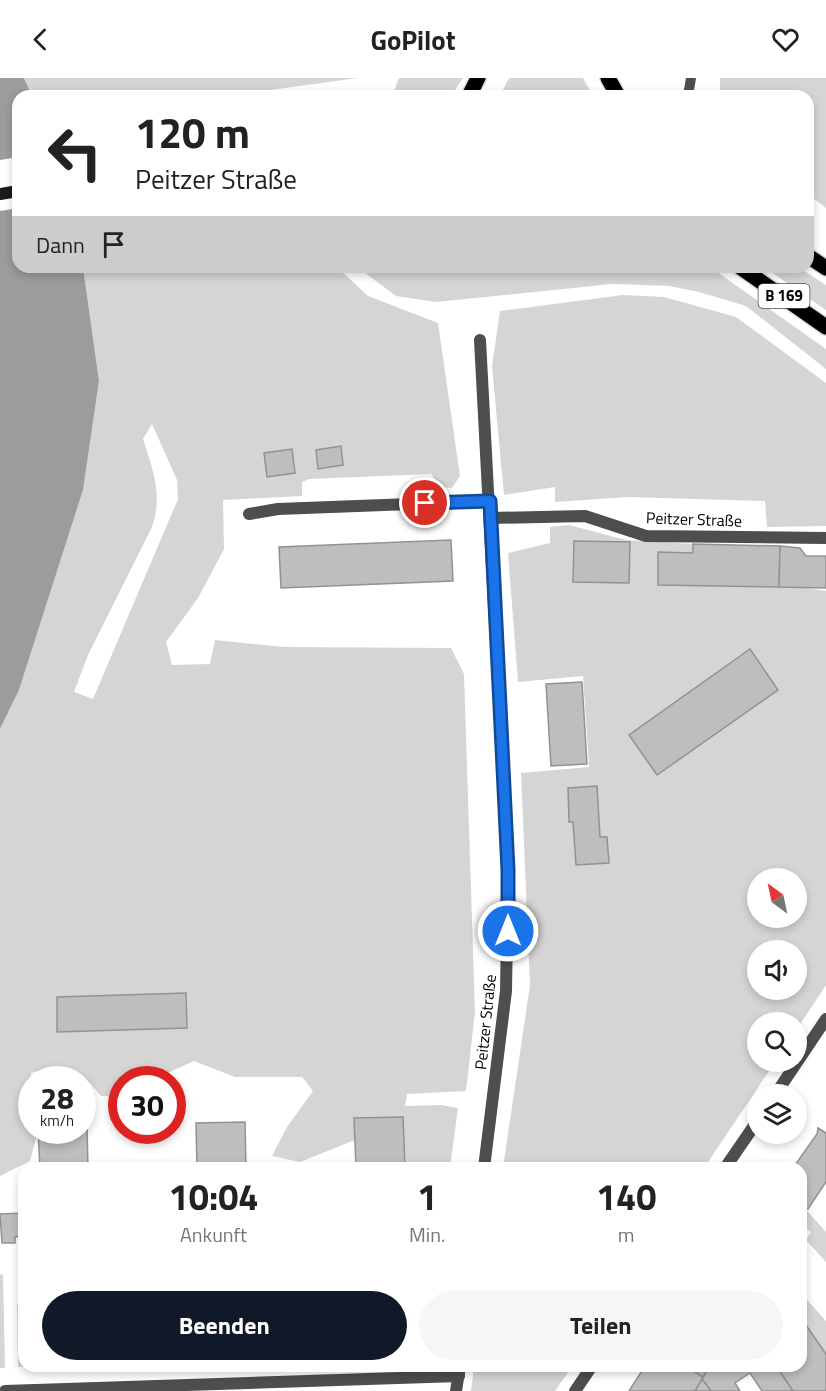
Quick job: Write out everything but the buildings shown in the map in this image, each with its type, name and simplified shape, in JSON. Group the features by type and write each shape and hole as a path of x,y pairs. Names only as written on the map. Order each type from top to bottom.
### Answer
{"main road":[{"name":"B 169","path":"749,273 826,327"}],"street":[{"name":"Peitzer Straße","path":"480,340 508,870 506,991 485,1162"},
{"path":"249,514 278,509 490,501"},
{"name":"Peitzer Straße","path":"490,518 585,516 646,536 826,538"},
{"path":"782,1084 826,1019"},
{"path":"729,1162 747,1136"},
{"path":"5,1391 436,1372"},
{"path":"456,1391 459,1372"},
{"path":"575,1391 588,1372"}],"shaded area":[{"path":"0,78 24,78 29,90 12,90 12,273 84,273 99,381 83,490 19,690 0,729"},
{"path":"24,78 358,78 271,90 29,90"},
{"path":"399,78 463,78 455,90 394,90"},
{"path":"509,78 583,78 590,90 503,90"},
{"path":"720,78 826,78 826,208 814,199 814,90 720,90"},
{"path":"84,273 343,273 368,296 438,323 460,476 452,488 440,487 431,474 309,479 302,482 302,496 223,500 224,549 198,598 166,642 172,665 210,664 215,640 284,647 451,648 464,674 475,1012 466,1091 407,1094 405,1106 441,1105 458,1108 451,1162 405,1162 403,1117 354,1118 355,1140 300,1162 272,1156 287,1127 313,1091 302,1077 235,1077 194,1061 183,1066 108,1066 108,1096 101,1096 96,1090 96,1066 18,1066 18,1144 35,1144 30,1161 18,1162 18,1167 0,1176 0,729 19,690 83,490 99,381","holes":["152,424 177,480 178,499 93,699 74,692 88,655 152,527 155,515 157,493 143,439"]},
{"path":"365,273 718,273 826,349 826,369 746,306 669,286 612,284 436,302 396,296"},
{"path":"773,273 807,273 826,285 826,310"},
{"path":"623,295 664,297 736,317 826,383 826,526 767,527 765,501 628,497 555,502 555,487 504,495 492,366 500,311"},
{"path":"569,525 626,540 693,544 693,553 658,552 658,585 799,587 826,591 826,985 807,1014 807,1012 747,1012 747,1072 768,1072 760,1084 747,1084 747,1104 708,1162 504,1162 530,985 521,773 589,767 583,676 518,682 508,553 550,543 550,527"},
{"path":"807,1211 826,1232 826,1262 807,1241 811,1232 807,1229"},
{"path":"3,1274 5,1368 0,1368 0,1275"},
{"path":"807,1300 826,1321 826,1354 807,1327"},
{"path":"17,1304 18,1304 18,1367"},
{"path":"473,1372 568,1372 555,1391 471,1391"}],"pier":[{"path":"12,158 12,209 0,211 0,160"}],"route":[{"path":"425,503 490,501 508,870 508,931"}]}
